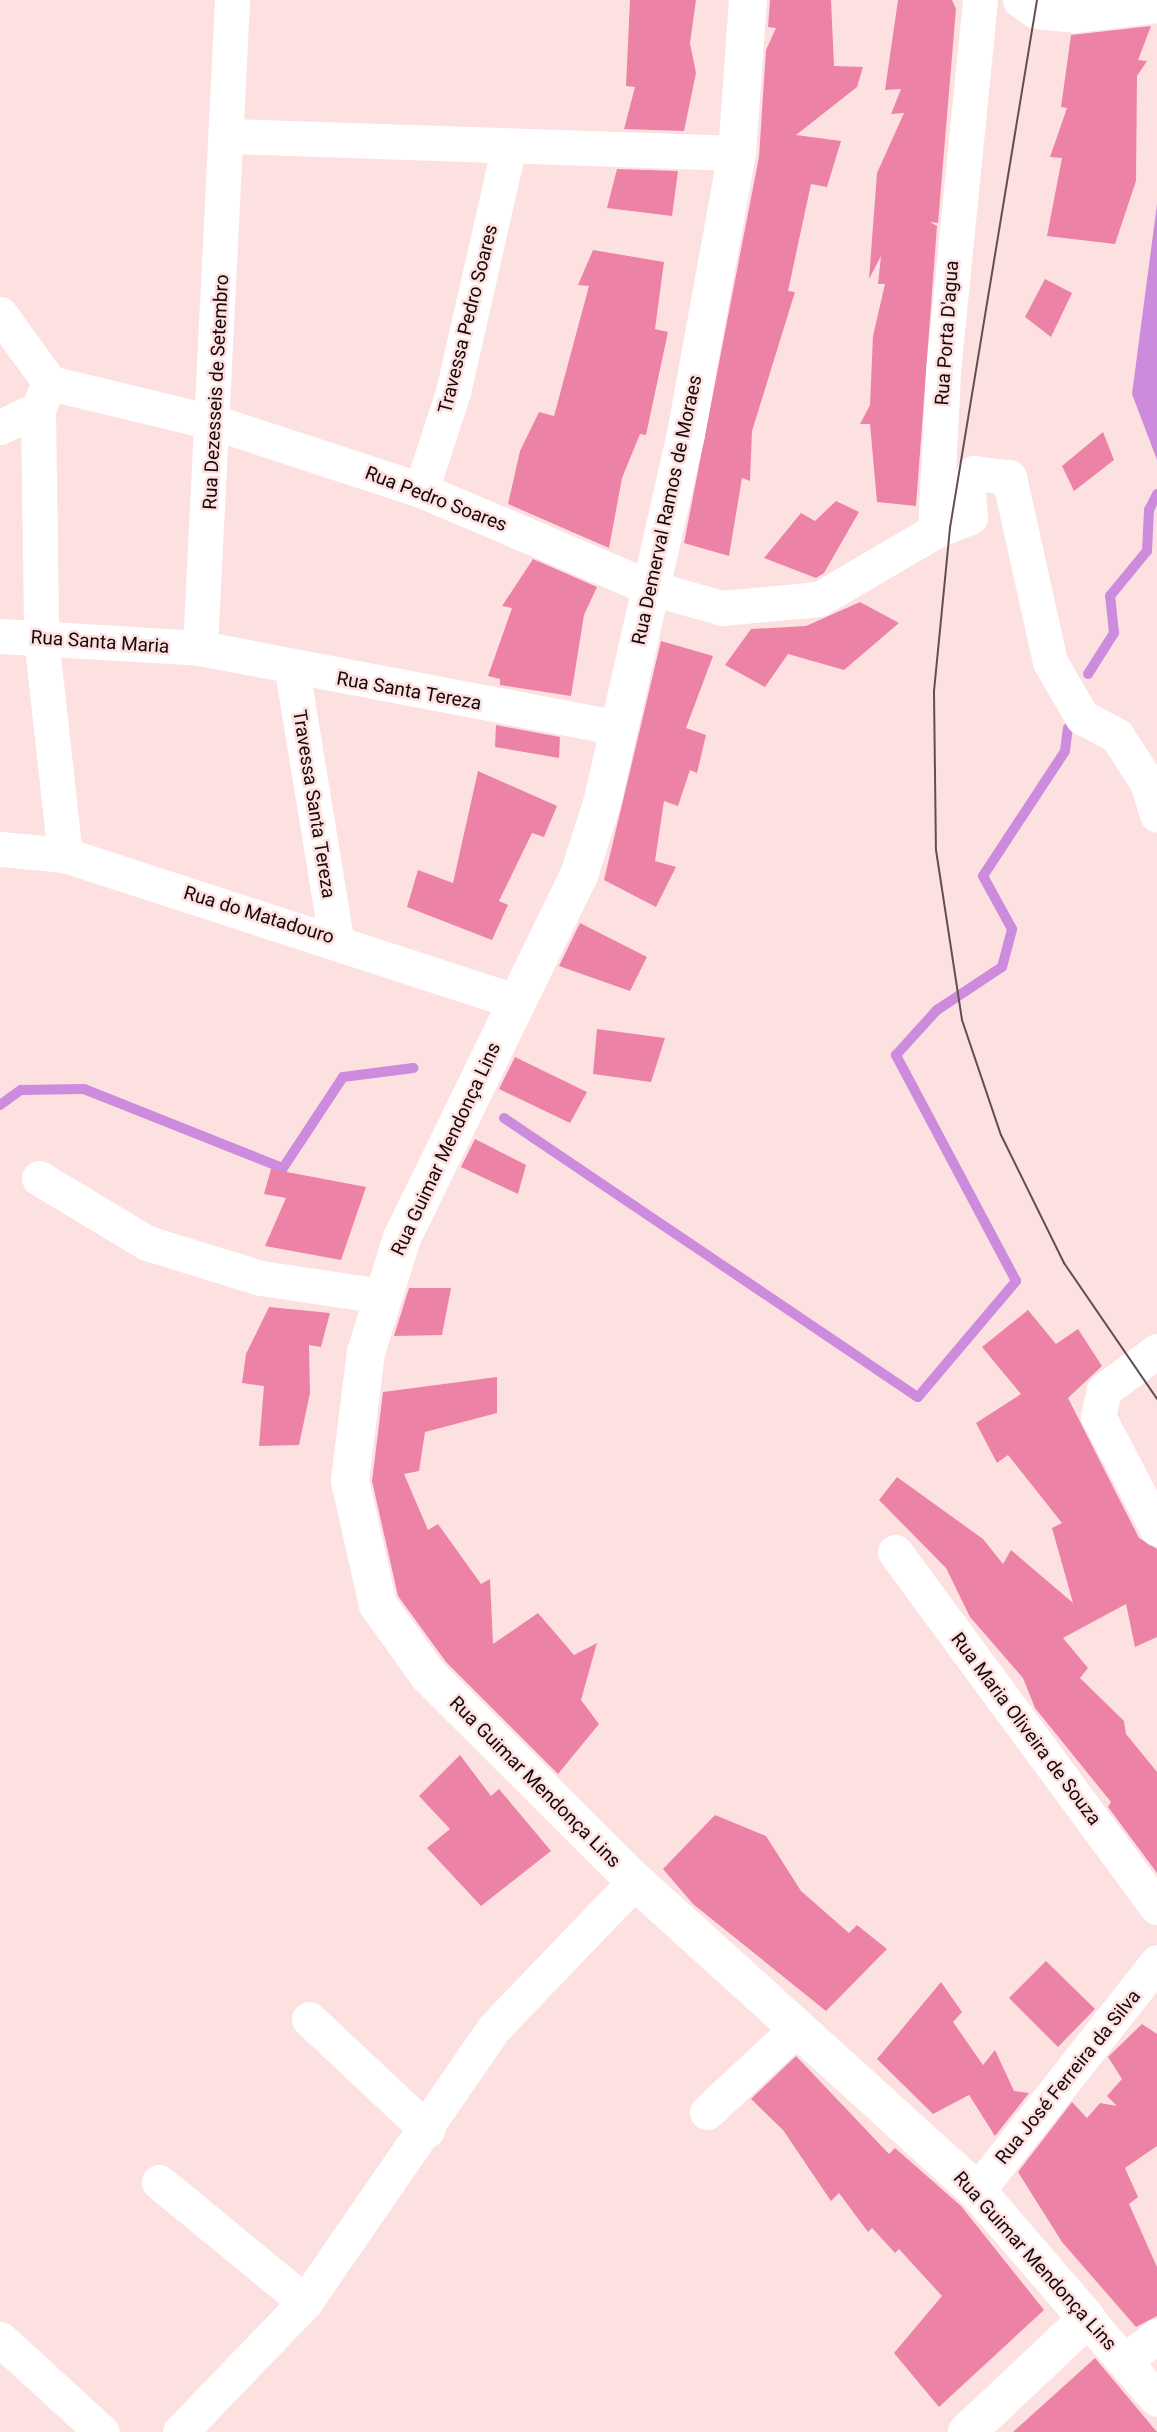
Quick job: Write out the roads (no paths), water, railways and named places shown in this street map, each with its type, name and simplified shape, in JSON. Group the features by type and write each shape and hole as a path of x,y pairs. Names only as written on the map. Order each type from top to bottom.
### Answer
{"street":[{"name":"Rua Dezesseis de Setembro","path":"200,648 216,423 230,136 232,0"},
{"name":"Rua Demerval Ramos de Moraes","path":"514,1001 579,875 618,728 687,434 737,153 748,0"},
{"name":"Rua Porta D'agua","path":"935,531 943,371 980,0"},
{"path":"1020,0 1036,11 1076,15 1157,5"},
{"path":"230,136 737,153"},
{"name":"Travessa Pedro Soares","path":"421,490 453,391 509,146"},
{"path":"0,314 44,396 41,638 65,855"},
{"path":"0,427 44,396"},
{"name":"Rua Pedro Soares","path":"44,396 216,423 421,490 651,588 722,608 819,599 935,531"},
{"path":"935,531 970,517 967,485 974,473 1009,477 1050,662 1082,716 1117,736 1147,782 1157,815"},
{"name":"Rua Santa Maria","path":"0,636 200,648"},
{"name":"Rua Santa Tereza","path":"200,648 292,670 618,728"},
{"name":"Travessa Santa Tereza","path":"292,670 336,939"},
{"name":"Rua do Matadouro","path":"0,849 65,855 336,939 514,1001"},
{"name":"Rua Guimar Mendonça Lins","path":"514,1001 402,1238 366,1352 350,1481 378,1605 429,1676 635,1881 977,2191 1157,2399"},
{"path":"39,1178 147,1242 261,1278 382,1296"},
{"path":"1157,1351 1104,1390 1098,1401 1098,1416 1157,1529"},
{"name":"Rua Maria Oliveira de Souza","path":"895,1552 1157,1906"},
{"path":"180,2432 305,2302 427,2130 441,2098 494,2028 635,1881"},
{"name":"Rua José Ferreira da Silva","path":"977,2191 1146,2006 1157,1962"},
{"path":"309,2020 427,2130"},
{"path":"707,2112 798,2027"},
{"path":"159,2182 305,2302"},
{"path":"967,2432 1087,2319"},
{"path":"1125,2360 1157,2336"},
{"path":"0,2339 102,2432"}],"waterway":[{"path":"1088,674 1114,633 1110,596 1147,551 1149,510 1157,494"},
{"path":"504,1118 918,1397 1016,1281 896,1055 937,1010 1002,967 1012,929 983,876 1065,751 1068,728"},
{"path":"0,1105 21,1090 84,1089 283,1168 343,1077 413,1068"}],"tram line":[{"path":"1037,0 950,528 934,692 936,850 962,1020 1001,1135 1064,1263 1157,1399"}]}
